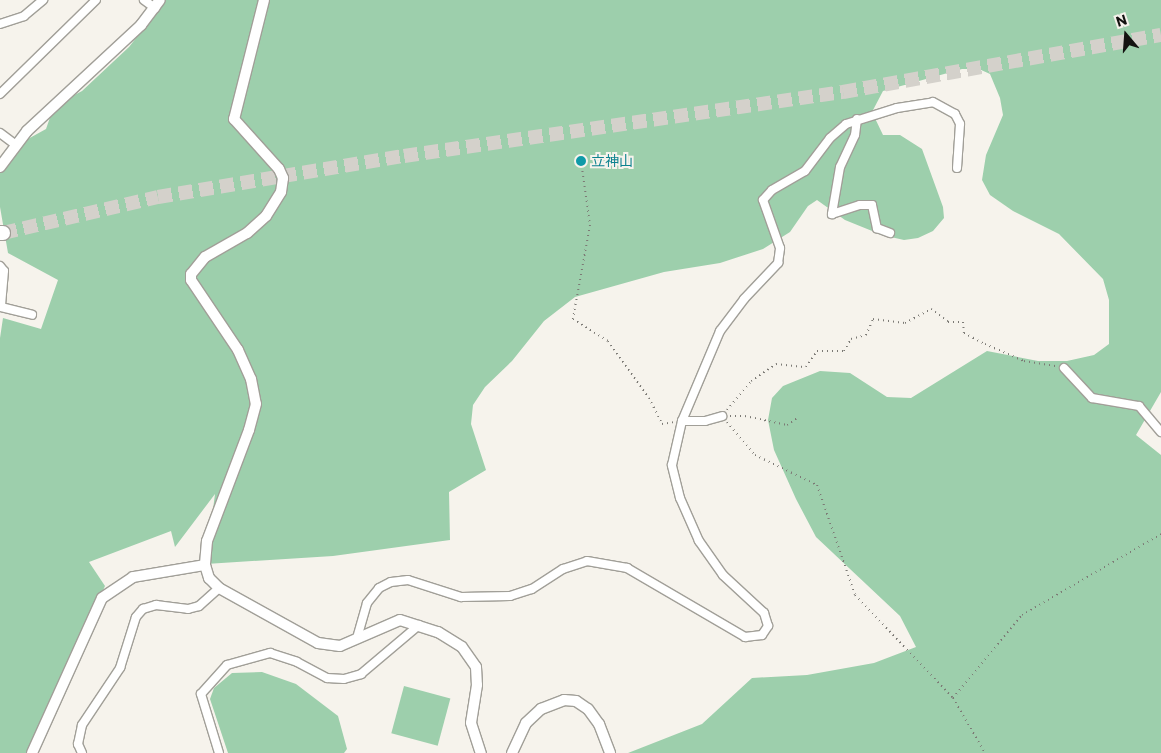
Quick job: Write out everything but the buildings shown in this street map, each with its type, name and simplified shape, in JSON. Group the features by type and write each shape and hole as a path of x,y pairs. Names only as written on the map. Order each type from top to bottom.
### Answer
{"street":[{"path":"0,24 24,16 43,0"},
{"path":"0,94 96,0"},
{"path":"0,167 16,145 56,101 141,25 157,4 144,0"},
{"path":"264,0 234,119 279,169 283,178 281,192 266,216 247,233 205,257 191,274 191,280 238,350 251,379 256,404 249,430 207,541 204,565 210,578 220,588 318,643 340,646 400,620 420,625 462,647 476,667 477,685 471,723 481,753"},
{"path":"357,638 368,603 379,588 390,582 408,580 461,597 510,596 532,589 563,569 587,561 627,568 745,636 762,635 768,626 764,613 723,575 699,541 680,498 672,465 682,421 720,331 744,299 778,263 780,248 764,206 765,196 805,170 830,138 857,118 933,102 954,114 960,124 957,168"},
{"path":"857,118 855,135 840,167 832,214 860,205 872,206 877,228 890,233"},
{"path":"0,133 16,145"},
{"path":"0,266 4,271 1,307 32,315"},
{"path":"1064,368 1092,398 1139,406 1161,432"},
{"path":"682,421 706,422 722,416"},
{"path":"32,753 102,598 138,576 204,565"},
{"path":"82,753 78,744 82,725 120,668 136,617 143,610 156,605 188,609 199,606 220,588"},
{"path":"219,753 201,694 227,665 270,653 297,662 327,678 344,679 362,674 420,625"},
{"path":"512,753 526,723 541,709 564,700 576,701 588,709 599,724 610,753"}],"path":[{"path":"581,161 590,225 573,319 608,341 649,398 662,424 682,421"},
{"path":"722,416 752,381 776,364 806,367 817,351 844,351 851,339 866,335 873,320 905,323 931,309 948,322 963,322 964,333 1024,361 1064,368"},
{"path":"722,416 745,416 787,425 797,418"},
{"path":"722,416 754,455 817,485 855,595 953,698 985,753"},
{"path":"953,698 1022,615 1161,534"}],"green space":[{"path":"166,0 1161,0 1161,392 1136,435 1161,455 1161,753 628,753 702,724 752,678 807,675 874,663 916,647 900,616 816,537 796,499 774,450 768,420 772,398 783,386 820,371 850,373 887,397 911,398 987,351 1038,361 1067,361 1094,355 1109,344 1109,300 1103,279 1059,234 1013,211 990,195 982,180 986,155 1003,115 1000,98 990,74 979,69 962,69 883,91 872,112 883,135 900,135 922,149 943,207 944,218 933,231 918,238 904,240 882,235 845,220 817,200 808,206 790,232 763,249 720,263 664,272 575,297 544,321 512,361 485,387 473,405 471,424 486,470 449,492 450,540 333,556 206,564 215,494 175,547 171,531 89,562 105,586 28,753 0,753 0,338 3,318 41,329 58,280 8,253 0,207 0,171 17,145 46,129 54,106 82,91 129,47"},
{"path":"262,672 296,684 338,716 347,749 344,753 228,753 210,699 214,688 232,673"},
{"path":"404,686 450,698 438,746 391,733"}],"tunnel":[{"path":"3,233 158,197 404,156 843,92 1161,35"}],"place":[{"name":"立神山","path":"581,161"}]}
